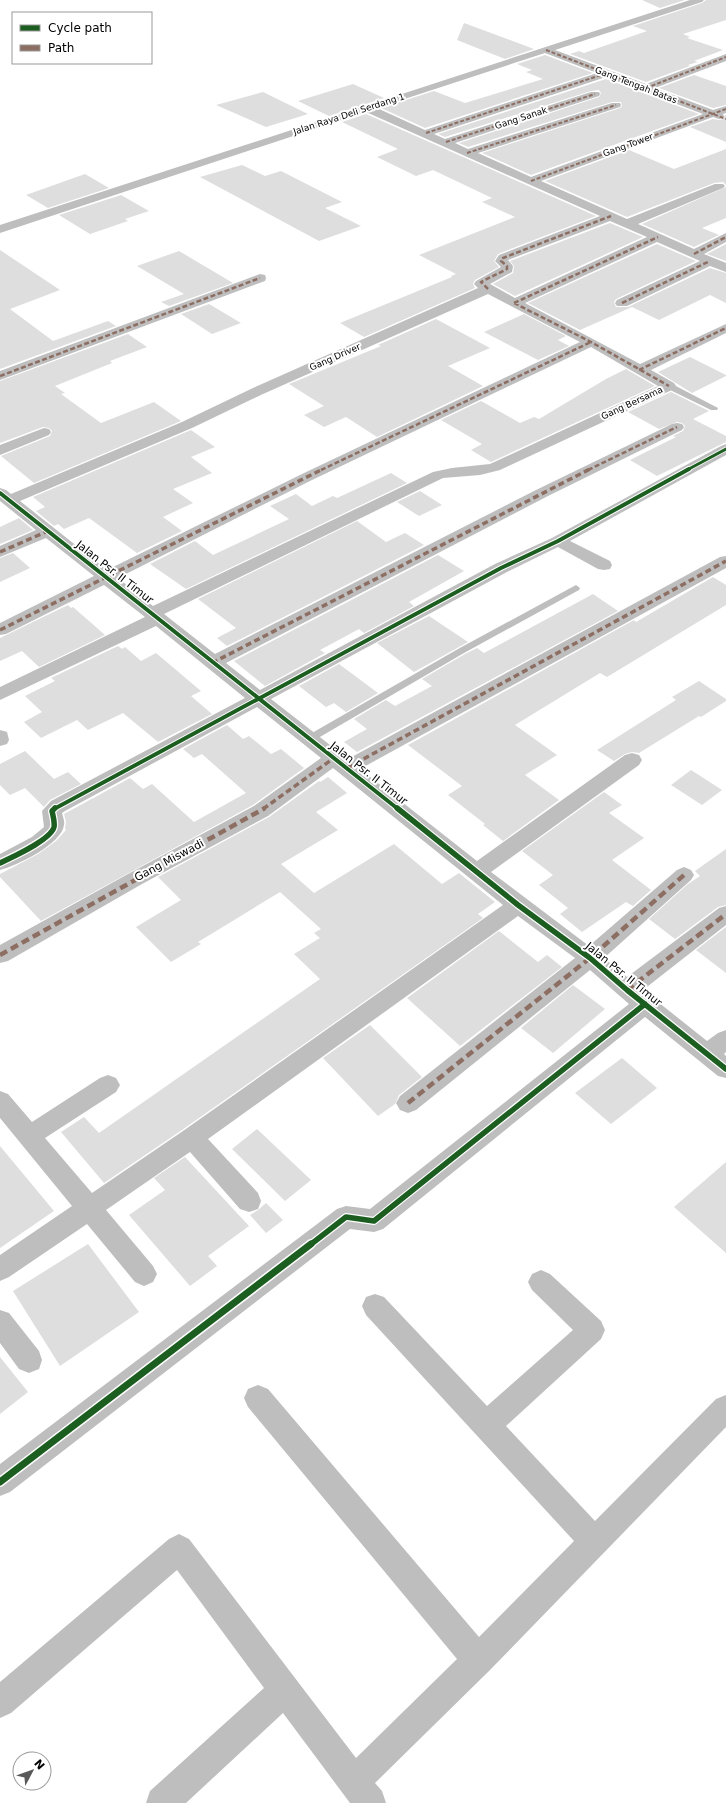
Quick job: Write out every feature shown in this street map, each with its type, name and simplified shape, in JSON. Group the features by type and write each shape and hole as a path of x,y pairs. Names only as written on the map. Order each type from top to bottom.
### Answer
{"street":[{"name":"Jalan Raya Deli Serdang 1","path":"0,229 699,0"},
{"name":"Gang Tengah Batas","path":"546,50 726,119"},
{"path":"646,88 726,57"},
{"path":"426,133 607,73"},
{"name":"Gang Sanak","path":"446,142 595,94"},
{"path":"468,153 616,105"},
{"path":"367,108 726,268"},
{"name":"Gang Tower","path":"531,181 726,109"},
{"path":"627,224 719,186"},
{"path":"611,216 502,258 501,261 507,266 507,268 481,282 488,289 514,303 658,238"},
{"path":"694,254 726,237"},
{"path":"622,302 710,261"},
{"path":"0,376 260,278"},
{"name":"Gang Driver","path":"5,496 187,425 258,391 488,289"},
{"name":"Gang Bersama","path":"514,303 591,342 638,370 669,386"},
{"path":"638,370 726,328"},
{"path":"0,630 106,576 385,439 591,342"},
{"name":"Gang Bersama","path":"0,694 438,475 451,472 479,472 487,470 669,386"},
{"path":"212,663 542,493 678,427"},
{"path":"0,450 44,432"},
{"path":"0,862 49,834 54,827 52,811 58,806 501,568 558,541 726,449"},
{"name":"Jalan Psr. II Timur","path":"5,496 212,663 341,763 518,905 590,958 726,1069"},
{"path":"0,552 48,531"},
{"path":"558,541 604,565"},
{"name":"Gang Miswadi","path":"0,955 135,879 261,811 300,781 341,763 726,561"},
{"path":"477,872 632,760"},
{"path":"408,1103 590,958 684,875"},
{"path":"0,1269 192,1138 518,905"},
{"path":"0,1482 346,1217 374,1221 636,997 675,952 726,914"},
{"path":"707,1054 726,1039"},
{"path":"29,1136 108,1085"},
{"path":"0,1101 144,1274"},
{"path":"192,1138 249,1201"},
{"path":"487,1425 592,1330 541,1282"},
{"path":"375,1306 595,1542"},
{"path":"0,1322 29,1360"},
{"path":"258,1398 478,1660"},
{"path":"0,1702 179,1549 362,1793 478,1660 726,1408"},
{"path":"162,1803 285,1690"}],"lane":[{"path":"669,386 714,408"},
{"path":"309,739 461,651 576,588"}],"building":[{"path":"642,0 685,0 660,8"},
{"path":"706,0 726,0 726,20 683,34 690,37 687,38 723,50 694,61 698,62 688,65 690,66 646,82 570,54 579,51 584,53 647,31 633,26 702,3"},
{"path":"464,23 534,49 505,59 457,40"},
{"path":"545,55 593,73 425,128 381,108 434,91 465,103 543,79 526,72 532,70 517,64"},
{"path":"694,75 726,86 726,105 713,108 659,88"},
{"path":"606,79 699,114 531,175 482,153 620,108 622,106 621,102 612,102 468,147 459,143 599,97 601,93 599,90 591,91 445,137 438,134"},
{"path":"353,84 384,98 329,116 298,101"},
{"path":"263,92 308,114 266,127 216,105"},
{"path":"366,114 596,216 498,254 494,261 499,267 475,280 473,284 475,288 364,337 340,323 452,277 451,276 456,274 419,255 515,217 482,202 492,198 433,170 416,176 377,157 398,149 342,122"},
{"path":"725,115 726,142 690,127 713,119 723,119"},
{"path":"726,149 726,185 723,182 714,183 627,217 545,181 629,150 674,169"},
{"path":"242,165 265,176 281,171 342,202 325,208 361,226 319,241 200,177"},
{"path":"85,174 109,188 48,208 26,195"},
{"path":"726,187 726,218 702,228 719,235 694,247 642,224"},
{"path":"121,195 149,211 125,219 128,221 90,234 59,215"},
{"path":"610,223 643,237 515,296 493,284 513,273 514,266 510,261"},
{"path":"657,244 696,261 616,299 614,302 616,307 628,307 710,268 726,273 726,303 710,295 659,320 632,307 580,330 528,303"},
{"path":"726,244 726,261 707,254"},
{"path":"0,250 60,290 10,309 53,341 108,321 116,326 0,369"},
{"path":"179,251 233,283 169,306 161,302 184,294 137,266"},
{"path":"209,304 241,323 212,334 181,314"},
{"path":"524,314 566,336 558,340 569,346 538,360 484,332"},
{"path":"436,319 490,348 448,366 483,386 377,437 346,417 324,427 304,415 324,406 289,384 381,346 378,345"},
{"path":"128,334 147,347 110,361 112,363 55,386 65,393 61,394 101,423 154,402 181,421 34,483 1,456 50,436 52,431 49,428 43,427 0,443 0,381"},
{"path":"690,357 726,376 692,393 658,372"},
{"path":"626,369 655,386 491,462 471,450 482,444 441,420 481,401 520,423 534,417 539,419 606,379"},
{"path":"671,392 709,411 693,419 726,436 726,442 657,476 630,460 676,437 673,436 683,431 685,426 682,423 677,422 659,429 628,412"},
{"path":"191,430 215,447 191,457 212,473 173,489 193,503 163,517 182,531 137,553 89,518 64,529 58,524 54,526 36,511 45,507 33,497"},
{"path":"391,473 407,483 186,589 150,564 195,541 213,555 289,519 270,506 296,494 312,506 333,496 337,498"},
{"path":"420,491 442,505 419,516 397,502"},
{"path":"19,518 33,530 0,544 0,527"},
{"path":"357,521 386,542 405,533 424,545 227,646 217,638 236,628 198,599"},
{"path":"13,553 30,568 0,582 0,558"},
{"path":"438,555 464,571 409,602 414,606 364,633 359,629 320,650 325,653 265,686 234,661"},
{"path":"713,577 726,585 726,605 607,677 600,673 515,725 557,755 525,775 559,800 503,841 483,825 485,824 448,795 462,786 408,745 634,620 636,622"},
{"path":"593,594 618,611 357,752 344,742 367,729 354,719 386,700 395,706 432,686 422,679 465,654 477,648 484,653"},
{"path":"68,605 71,608 73,607 105,635 39,667 22,651 0,661 0,638"},
{"path":"429,616 468,642 414,672 377,643"},
{"path":"118,646 122,649 125,647 141,661 156,653 201,691 191,696 212,714 158,742 123,713 88,730 77,720 41,738 24,722 42,712 25,696 55,681 51,678"},
{"path":"339,664 378,693 346,712 334,703 326,707 299,686"},
{"path":"699,681 726,699 726,701 639,753 632,752 625,754 614,761 597,750 676,700 672,697"},
{"path":"227,725 243,739 249,736 271,754 281,749 304,768 253,805 41,921 0,877 0,874 38,854 56,841 66,830 64,814 130,778 143,789 152,784 194,822 246,793 202,754 194,758 183,749"},
{"path":"25,751 54,779 68,772 81,784 50,800 44,807 25,788 10,795 0,785 0,764"},
{"path":"691,770 722,790 702,805 671,785"},
{"path":"328,777 347,793 316,812 338,830 281,864 314,893 394,844 442,884 459,873 495,902 478,914 483,918 182,1130 104,1183 61,1132 84,1117 99,1133 320,979 294,954 320,938 314,933 321,929 280,892 198,942 201,944 171,962 136,927 181,900 158,877 269,817 319,781 320,782"},
{"path":"604,792 622,805 609,813 644,838 612,860 651,890 633,906 626,902 582,932 560,914 568,908 539,885 553,875 522,851"},
{"path":"726,849 726,905 718,907 675,939 649,919 688,884 700,876 695,871"},
{"path":"726,927 726,973 696,950"},
{"path":"499,931 538,962 547,955 562,967 460,1046 407,998"},
{"path":"573,985 605,1009 553,1053 521,1028"},
{"path":"370,1025 422,1077 399,1095 395,1104 378,1116 323,1058"},
{"path":"622,1058 657,1088 611,1124 575,1093"},
{"path":"257,1129 311,1180 285,1201 232,1149"},
{"path":"0,1146 54,1211 0,1248"},
{"path":"185,1157 249,1226 208,1256 217,1266 190,1286 129,1215 165,1190 154,1178"},
{"path":"726,1162 726,1253 674,1207"},
{"path":"266,1203 283,1220 266,1233 250,1215"},
{"path":"88,1244 139,1312 60,1366 13,1291"},
{"path":"0,1357 28,1392 0,1414"}],"marked path":[{"path":"546,50 726,119"},
{"path":"646,88 726,57"},
{"path":"426,133 607,73"},
{"path":"446,142 595,94"},
{"path":"467,153 616,105"},
{"path":"531,181 726,109"},
{"path":"488,289 481,282 507,269 507,266 501,261 503,258 611,216"},
{"path":"514,303 658,237"},
{"path":"694,254 726,237"},
{"path":"622,303 710,261"},
{"path":"0,376 260,278"},
{"path":"514,303 591,342 669,386"},
{"path":"639,370 726,328"},
{"path":"0,630 307,477 591,342"},
{"path":"212,663 542,493 677,427"},
{"path":"0,552 48,531"},
{"path":"347,768 726,561"},
{"path":"0,955 135,879 261,811 334,758"},
{"path":"408,1103 590,958 684,875"},
{"path":"627,990 726,914"}],"cycle path":[{"path":"0,863 39,842 52,831 54,827 52,811 58,806 501,568 558,541 726,449"},
{"path":"0,493 518,905 590,958 627,990 726,1069"},
{"path":"0,1482 346,1217 374,1221 645,1004"}]}
